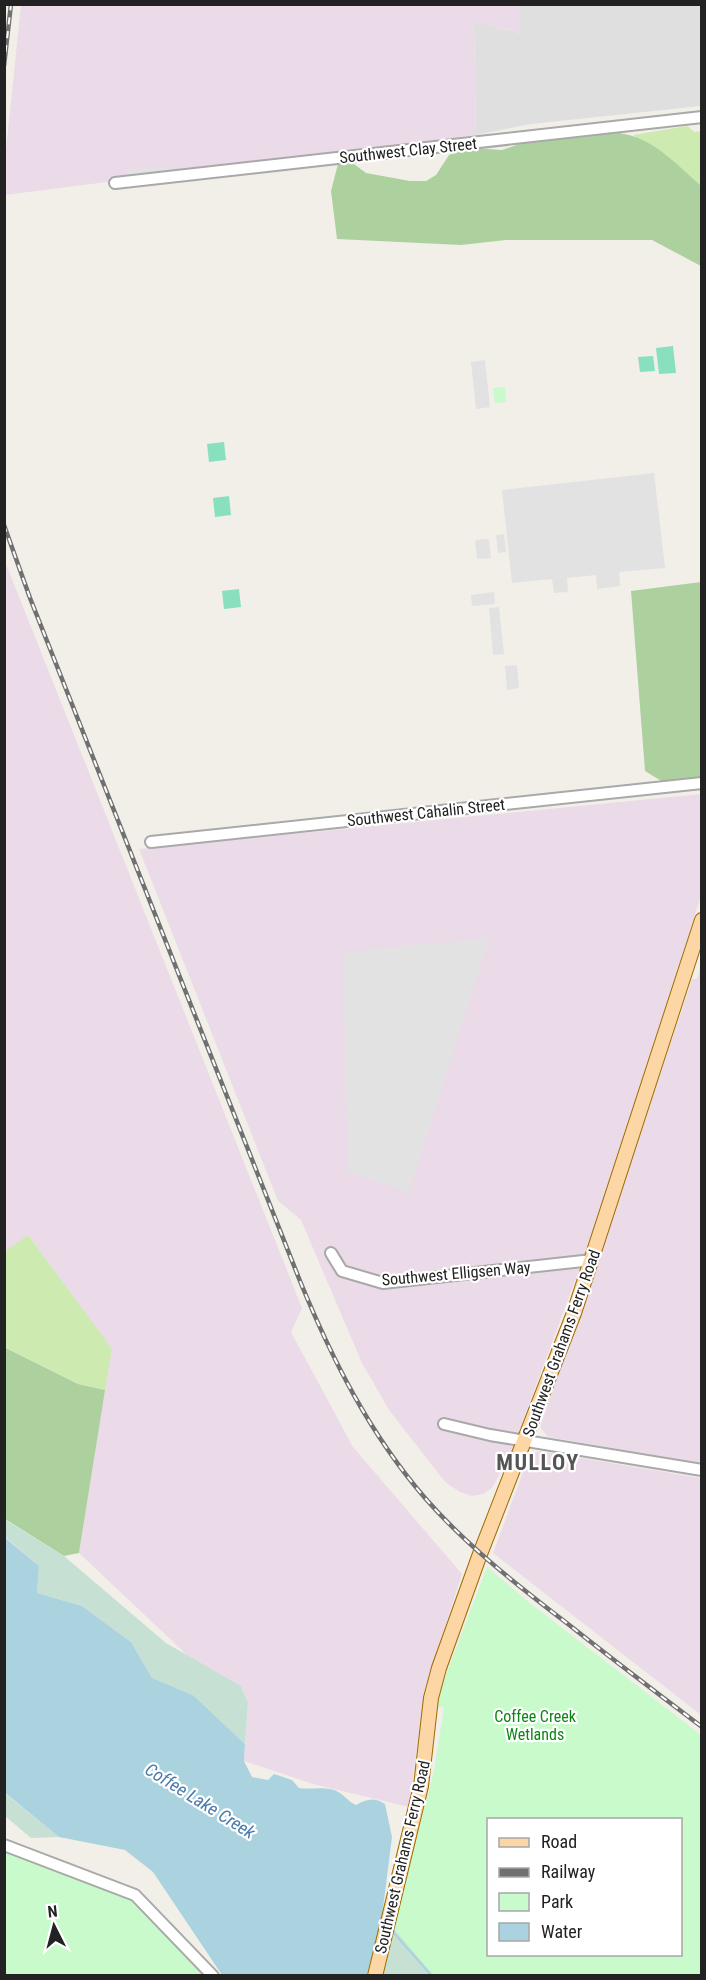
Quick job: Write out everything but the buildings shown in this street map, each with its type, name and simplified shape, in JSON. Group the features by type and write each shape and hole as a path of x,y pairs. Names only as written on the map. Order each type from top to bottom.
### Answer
{"main road":[{"name":"Southwest Grahams Ferry Road","path":"375,1976 421,1786 431,1698 437,1675 480,1554 526,1440 592,1260 702,920"}],"street":[{"name":"Southwest Clay Street","path":"115,183 702,117"},
{"name":"Southwest Cahalin Street","path":"151,842 702,783"},
{"name":"Southwest Elligsen Way","path":"331,1253 342,1271 383,1283 592,1260"},
{"path":"444,1424 702,1470"},
{"path":"4,1845 135,1895 213,1976"}],"shaded area":[{"path":"21,5 518,5 521,33 474,21 476,135 5,195 5,159"},
{"path":"518,5 701,5 701,106 531,124 476,135 474,21 520,33"},
{"path":"171,165 171,171 129,176 128,170"},
{"path":"485,360 490,407 476,409 471,362"},
{"path":"654,473 665,568 619,572 620,586 597,589 596,575 567,578 568,592 554,593 552,579 512,583 502,490"},
{"path":"504,534 506,552 498,553 496,535"},
{"path":"489,539 491,558 477,559 475,540"},
{"path":"4,559 302,1308 291,1332 353,1447 462,1574 425,1689 409,1807 313,1784 244,1761 248,1703 241,1686 188,1656 79,1553 111,1349 28,1236 5,1252"},
{"path":"494,592 495,604 472,606 471,595"},
{"path":"499,607 504,654 493,655 489,608"},
{"path":"517,665 519,688 507,690 505,666"},
{"path":"701,794 701,896 589,1243 510,1456 492,1488 483,1494 472,1496 460,1492 446,1483 389,1410 362,1363 301,1220 278,1201 139,849"},
{"path":"489,938 409,1192 348,1172 343,952"},
{"path":"701,964 701,1463 548,1437 540,1427 692,979 697,979"},
{"path":"539,1451 701,1478 701,1715 493,1553 529,1456"}],"green space":[{"path":"687,126 695,132 701,131 701,191 633,135"},
{"path":"619,133 654,146 701,186 701,266 652,240 506,240 461,245 337,239 331,191 338,164 350,161 366,173 410,181 426,181 436,175 449,155 455,152 472,148 502,150 525,142"},
{"path":"673,346 676,373 659,374 656,348"},
{"path":"653,356 655,371 640,372 638,357"},
{"path":"505,387 506,402 495,403 493,388"},
{"path":"224,442 226,460 209,462 207,444"},
{"path":"229,496 231,515 215,517 213,498"},
{"path":"701,582 701,778 663,782 645,771 631,591"},
{"path":"239,589 241,607 224,609 222,591"},
{"path":"28,1235 112,1349 105,1390 78,1384 5,1347 4,1252"},
{"path":"4,1347 78,1384 105,1390 79,1553 64,1556 5,1519"},
{"path":"4,1519 64,1556 166,1643 241,1686 248,1703 245,1744 193,1695 152,1678 131,1642 82,1606 37,1593 39,1566 5,1537"},
{"name":"Coffee Creek Wetlands","path":"487,1567 531,1604 701,1735 701,1975 433,1975 393,1928 434,1771 444,1707 433,1708"},
{"path":"4,1793 59,1837 31,1838 5,1816"},
{"path":"5,1843 131,1887 207,1975 5,1976"},
{"path":"406,1879 487,1953 487,1956 492,1956 527,1976 383,1976"}],"water":[{"path":"4,1537 39,1566 37,1593 82,1606 131,1642 152,1678 193,1695 245,1744 244,1761 252,1777 268,1780 274,1774 292,1780 299,1788 326,1788 336,1791 356,1805 371,1800 385,1804 392,1837 381,1924 367,1975 222,1975 153,1872 125,1850 59,1837 5,1793"}],"waterway":[{"name":"Coffee Lake Creek","path":"392,1931 432,1976"}],"railway":[{"path":"4,66 11,4"},
{"path":"4,525 30,598 300,1281 325,1339 369,1421 386,1448 425,1498 458,1532 530,1595 702,1727"}],"district":[{"name":"MULLOY","path":"538,1462"}]}
